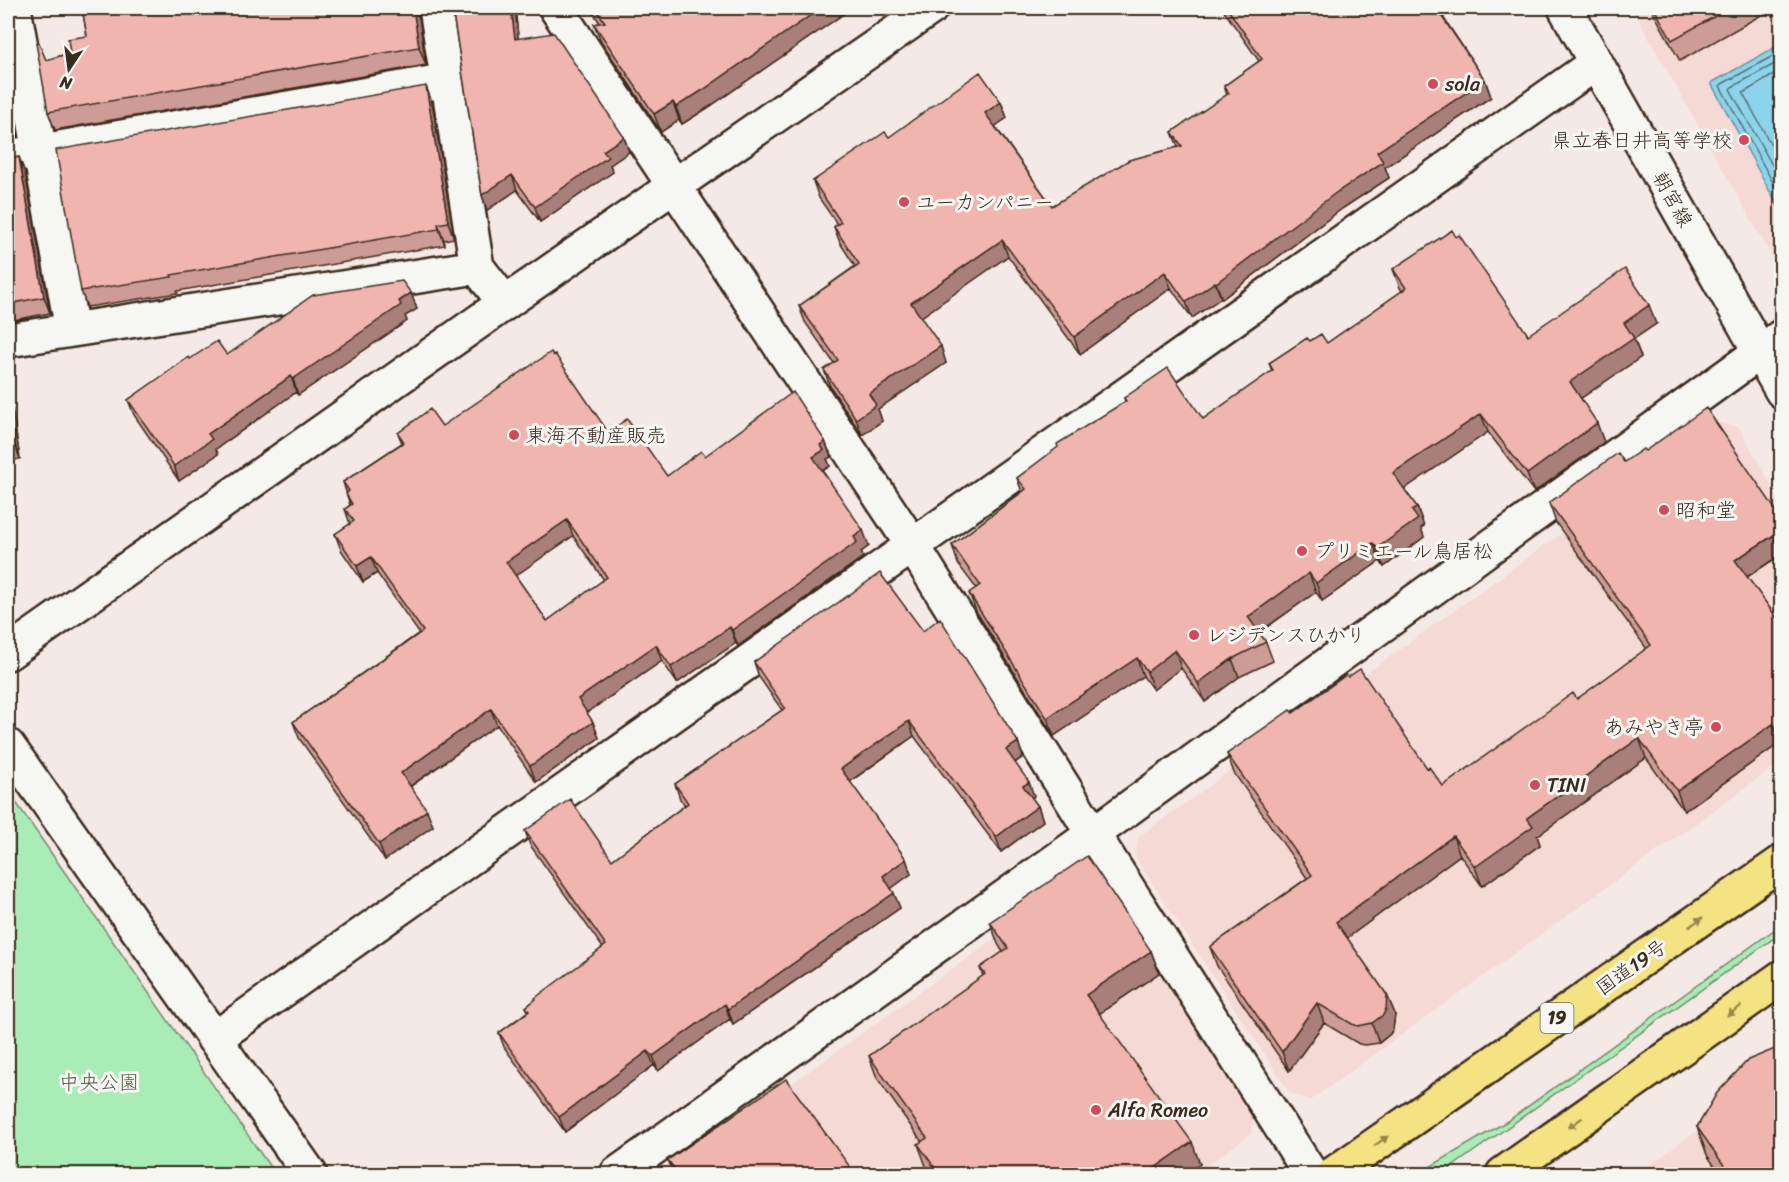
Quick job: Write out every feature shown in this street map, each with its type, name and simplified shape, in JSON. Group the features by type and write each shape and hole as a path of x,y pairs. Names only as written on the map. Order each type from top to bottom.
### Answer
{"highway":[{"name":"国道19号","path":"1333,1174 1782,862"},
{"path":"1503,1174 1782,977"}],"street":[{"path":"14,8 72,330"},
{"path":"436,8 477,267 505,303"},
{"path":"556,8 913,546 1093,834 1311,1174"},
{"path":"8,653 505,303 931,8"},
{"name":"朝宮線","path":"1565,8 1596,63 1771,344 1782,391"},
{"path":"214,1039 1596,63"},
{"path":"8,157 448,80"},
{"path":"8,340 477,267"},
{"path":"617,1174 1093,834 1771,344"},
{"path":"8,746 310,1174"}],"shaded area":[{"name":"県立春日井高等学校","path":"1632,8 1781,8 1781,273"},
{"path":"1717,422 1739,427 1781,503 1781,762 1311,1100 1290,1093 1135,857 1138,837"},
{"path":"1081,877 1099,880 1253,1117 1252,1133 1195,1174 665,1174"},
{"path":"1781,1070 1781,1174 1637,1174"}],"green space":[{"name":"中央公園","path":"8,791 275,1174 8,1174"},
{"path":"1781,925 1781,933 1442,1174 1418,1174 1509,1120"}],"water":[{"path":"1781,44 1781,212 1711,83"}],"building":[{"path":"82,8 413,8 419,47 48,112 36,43 39,43 46,60 70,53 68,39 87,36"},
{"path":"452,8 511,8 515,39 554,33 624,137 603,151 608,157 535,207 512,175 482,195"},
{"path":"595,8 821,8 703,90 676,107 673,102 654,114 594,24 605,22"},
{"path":"1227,8 1436,8 1485,80 1377,152 1383,162 1337,192 1216,283 1186,302 1165,272 1074,337 1002,240 911,303 941,346 869,394 876,405 856,419 824,370 838,360 799,306 859,264 834,227 841,222 813,181 885,132 889,137 980,72 1001,102 985,113 1052,206 1129,160 1182,146 1172,132 1229,93 1224,86 1262,59"},
{"path":"1654,8 1730,8 1672,40"},
{"path":"426,86 448,222 438,224 439,229 81,291 56,150"},
{"path":"8,94 12,120 8,121"},
{"path":"19,157 44,297 8,304 8,159"},
{"path":"1452,230 1456,237 1459,235 1528,335 1625,269 1649,305 1624,323 1634,338 1570,382 1597,423 1527,474 1481,414 1393,473 1417,507 1412,511 1418,519 1377,548 1373,543 1316,583 1309,573 1248,617 1266,642 1232,659 1198,683 1175,650 1147,672 1137,658 1047,718 969,593 980,585 952,545 1026,489 1017,478 1058,447 1057,444 1126,401 1124,398 1168,368 1203,419 1273,370 1269,363 1307,338 1310,341 1321,334 1327,343 1406,288 1393,269"},
{"path":"402,281 411,293 399,301 401,305 293,379 291,376 208,434 212,439 174,466 128,400 189,357 190,359 217,341 227,355 313,295"},
{"path":"551,352 555,354 608,432 627,419 667,476 701,451 705,456 793,392 825,441 820,445 824,450 813,457 863,530 854,537 857,542 732,630 730,627 671,667 656,645 578,699 593,722 530,766 491,709 401,773 427,810 379,844 293,722 423,631 371,557 357,566 335,534 354,521 345,509 352,504 346,494 349,491 343,482 404,442 398,433 430,409 442,426","holes":["567,520 607,577 547,621 506,562"]},
{"path":"8,403 14,443 8,444"},
{"path":"1706,408 1782,519 1782,530 1735,560 1782,625 1782,729 1779,731 1773,724 1677,791 1639,738 1527,818 1533,826 1475,867 1453,836 1336,922 1387,995 1383,1015 1372,1023 1358,1026 1317,1003 1282,1052 1210,947 1312,875 1227,754 1290,710 1293,713 1346,675 1348,677 1360,669 1427,768 1429,767 1443,786 1573,693 1577,699 1651,645 1549,503 1618,453 1624,462 1643,449 1645,451"},
{"path":"880,573 923,631 940,618 1018,742 1006,750 1029,782 1023,786 1038,806 996,837 909,721 841,769 906,859 883,876 894,893 728,1009 725,1004 653,1056 648,1051 559,1117 499,1033 529,1011 526,1007 535,998 606,945 525,831 570,799 612,860 688,803 675,784 785,708 754,662"},
{"path":"1087,856 1151,951 1086,995 1192,1142 1146,1174 939,1174 918,1144 927,1138 869,1056 985,974 980,968 1008,948 990,922"},
{"path":"1782,1046 1782,1174 1730,1174 1697,1127 1717,1093 1748,1060"},
{"path":"786,1079 855,1174 678,1174 668,1160"}],"place":[{"name":"sola","path":"1433,84"},
{"name":"県立春日井高等学校","path":"1744,140"},
{"name":"ユーカンパニー","path":"904,202"},
{"name":"東海不動産販売","path":"514,435"},
{"name":"昭和堂","path":"1664,510"},
{"name":"プリミエール鳥居松","path":"1302,551"},
{"name":"レジデンスひかり","path":"1194,635"},
{"name":"あみやき亭","path":"1716,727"},
{"name":"TINI","path":"1535,785"},
{"name":"Alfa Romeo","path":"1096,1110"}]}
